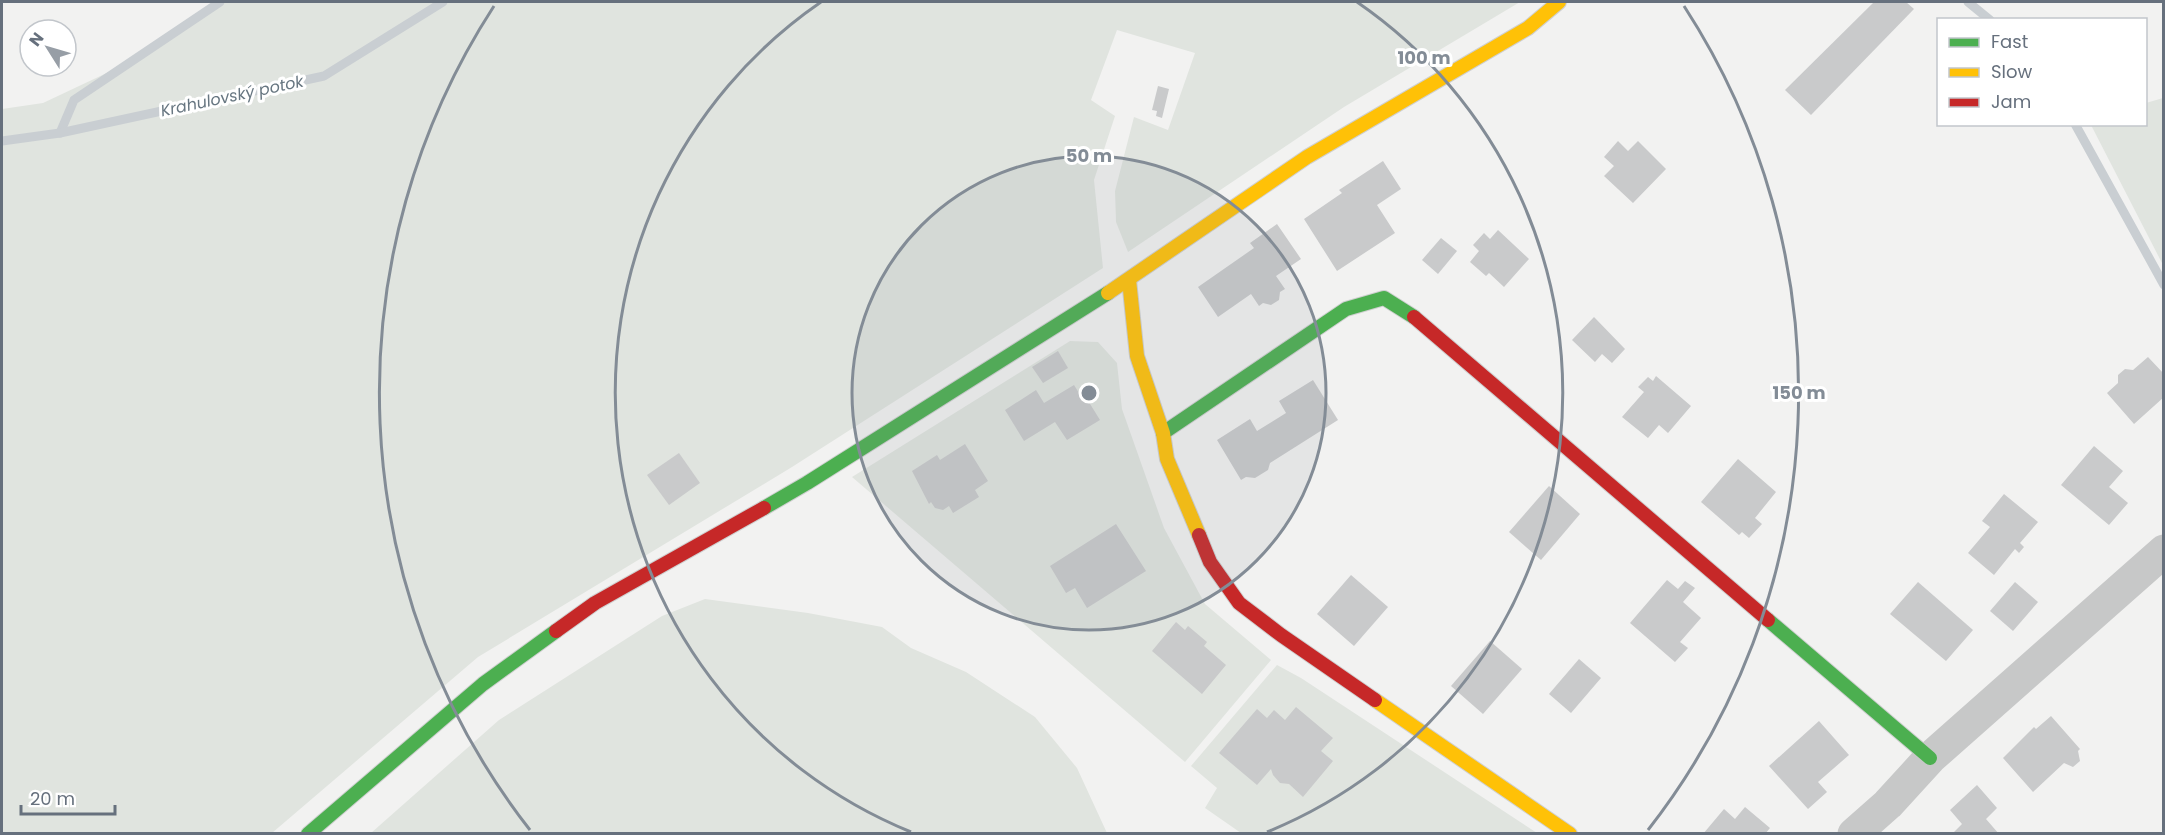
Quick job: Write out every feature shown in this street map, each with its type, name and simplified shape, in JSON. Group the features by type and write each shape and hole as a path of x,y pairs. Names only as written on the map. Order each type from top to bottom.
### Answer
{"street":[{"path":"308,834 483,684 595,603 807,483 1129,280 1307,157 1528,28 1559,2"},
{"path":"1129,280 1137,356 1162,433 1167,459 1210,562 1239,603 1377,702 1570,834"},
{"path":"1162,433 1346,309 1384,298 1414,317 1930,758"},
{"path":"1854,834 1888,804 1930,758 2163,551"}],"shaded area":[{"path":"216,2 444,2 425,14 448,2 1520,2 1344,107 1128,252 1116,222 1115,191 1134,117 1168,130 1195,53 1117,30 1091,100 1115,116 1094,180 1103,268 792,467 478,657 272,833 2,834 2,109 43,103 130,62"},
{"path":"2164,98 2163,265 2092,126 2147,126 2147,103"},
{"path":"1070,341 1098,342 1117,363 1122,409 1164,528 1205,604 1271,660 1185,762 852,477"},
{"path":"705,599 808,613 882,627 911,648 966,672 1035,717 1077,768 1107,833 371,833 499,720 662,616"},
{"path":"1277,665 1301,678 1537,833 1241,833 1205,808 1217,788 1191,766"}],"building":[{"path":"1874,2 1906,2 1914,9 1811,115 1785,90"},
{"path":"1158,86 1169,89 1162,118 1156,116 1157,111 1152,110"},
{"path":"1618,141 1628,151 1638,141 1666,169 1633,203 1604,176 1614,166 1604,157"},
{"path":"1383,161 1401,189 1377,205 1395,233 1337,271 1304,219 1342,193 1339,190"},
{"path":"1277,224 1301,259 1276,276 1285,289 1280,292 1279,300 1271,305 1263,303 1259,306 1251,294 1218,317 1198,287 1254,248 1250,243"},
{"path":"1498,230 1529,259 1504,287 1489,273 1486,276 1470,262 1479,251 1473,245 1484,233 1490,239"},
{"path":"1441,238 1457,251 1438,274 1422,260"},
{"path":"1594,317 1625,349 1612,363 1602,354 1595,362 1572,340"},
{"path":"1058,351 1068,368 1043,383 1032,367"},
{"path":"2148,357 2164,374 2164,397 2134,424 2107,393 2118,383 2118,375 2125,369 2133,370"},
{"path":"1656,376 1691,406 1668,433 1659,425 1648,438 1622,417 1644,392 1638,387 1648,377 1653,381"},
{"path":"1313,380 1338,420 1270,463 1268,470 1255,478 1246,477 1241,480 1217,440 1250,419 1257,431 1286,413 1279,401"},
{"path":"1074,385 1084,401 1087,399 1100,420 1067,440 1055,422 1024,441 1005,410 1036,390 1044,403"},
{"path":"965,444 988,481 975,490 979,497 953,513 949,506 943,510 935,508 931,502 929,504 912,471 937,455 940,460"},
{"path":"2094,446 2123,471 2109,487 2128,503 2109,525 2061,485"},
{"path":"679,453 700,483 669,505 647,475"},
{"path":"1738,459 1776,492 1755,518 1762,524 1749,538 1742,532 1739,535 1701,502"},
{"path":"1549,486 1580,514 1541,560 1509,532"},
{"path":"2004,494 2038,522 2020,543 2024,547 2019,553 2015,549 1994,575 1968,553 1990,527 1982,521"},
{"path":"1116,524 1146,571 1087,608 1075,588 1066,593 1050,566"},
{"path":"1351,575 1388,607 1354,646 1317,614"},
{"path":"1667,580 1678,589 1685,581 1695,588 1683,602 1701,618 1680,642 1688,648 1675,662 1630,623"},
{"path":"1918,582 1973,630 1946,661 1890,614"},
{"path":"2015,582 2038,602 2013,631 1990,611"},
{"path":"1176,622 1185,630 1188,626 1207,642 1204,646 1226,665 1202,694 1152,651"},
{"path":"1490,641 1522,669 1483,714 1451,686"},
{"path":"1579,659 1601,678 1571,713 1549,694"},
{"path":"1296,707 1333,738 1321,751 1333,761 1303,797 1289,784 1280,783 1271,769 1257,785 1219,753 1257,709 1267,718 1274,710 1285,720"},
{"path":"2051,716 2080,749 2078,751 2080,761 2073,767 2064,763 2033,792 2003,758 2034,727 2036,729"},
{"path":"1819,721 1849,755 1818,782 1827,792 1808,809 1769,766"},
{"path":"1977,785 1997,808 1986,819 1999,834 1952,834 1962,824 1950,810"},
{"path":"1745,807 1770,828 1765,834 1703,834 1724,809 1735,819"}],"waterway":[{"path":"60,133 74,100 220,2"},
{"name":"Krahulovský potok","path":"2,141 60,133 324,76 443,2"},
{"name":"Krahulovský potok","path":"1968,2 1988,18"},
{"name":"Krahulovský potok","path":"2076,126 2164,285"}],"traffic: fast":[{"path":"764,508 1108,293"},
{"path":"1163,433 1346,309 1384,298 1414,317"},
{"path":"1768,620 1930,758"},
{"path":"308,834 483,684 556,631"}],"traffic: slow":[{"path":"1108,293 1307,157 1528,28 1559,2"},
{"path":"1129,280 1137,356 1163,433 1167,459 1199,535"},
{"path":"1375,700 1570,834"}],"traffic: jam":[{"path":"1414,317 1768,620"},
{"path":"556,631 595,603 764,508"},
{"path":"1199,535 1210,562 1239,603 1375,700"}]}
